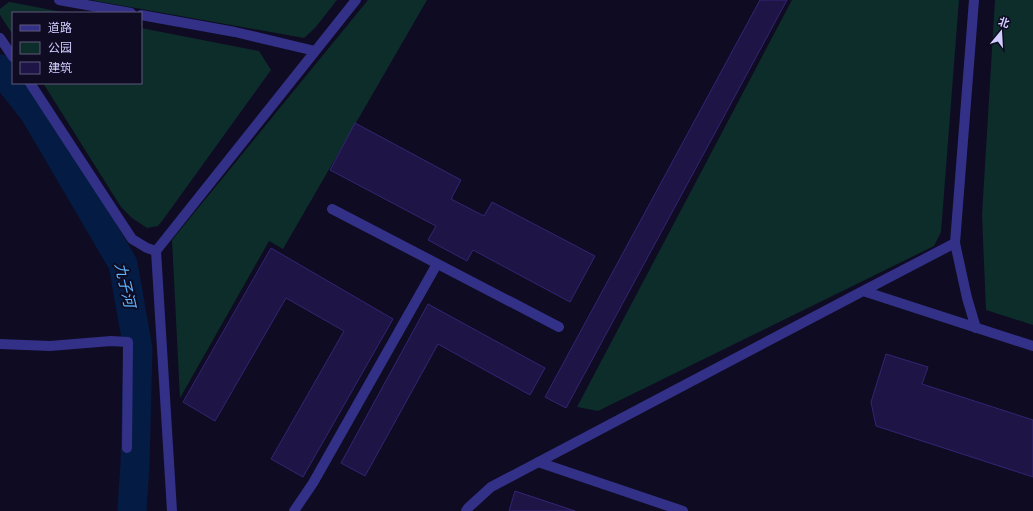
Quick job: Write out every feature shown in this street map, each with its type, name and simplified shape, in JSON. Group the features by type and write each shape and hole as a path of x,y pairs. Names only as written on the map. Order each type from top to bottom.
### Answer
{"street":[{"path":"59,0 125,12"},
{"path":"172,511 156,251 356,0"},
{"path":"974,0 955,243 967,298 976,328"},
{"path":"142,15 235,32 315,51"},
{"path":"0,38 12,56"},
{"path":"31,84 132,239 146,248 156,251"},
{"path":"332,209 559,327"},
{"path":"466,511 491,487 955,243"},
{"path":"294,511 313,483 437,264"},
{"path":"863,291 1033,346"},
{"path":"0,344 50,346 111,341 128,342 127,448"},
{"path":"538,462 683,511"}],"green space":[{"path":"91,0 337,0 315,28 304,38"},
{"path":"368,0 427,0 283,249 269,241 180,398 172,240"},
{"path":"792,0 959,0 941,232 934,246 598,411 577,407"},
{"path":"995,0 1033,0 1033,325 986,310 982,215"},
{"path":"9,2 62,12 12,12 12,33 0,15 0,9"},
{"path":"142,28 259,51 271,70 158,226 147,228 132,218 121,207 44,84 142,84"}],"building":[{"path":"760,0 787,0 566,408 545,397"},
{"path":"355,123 461,180 451,199 484,216 492,202 595,256 570,302 473,250 467,261 428,240 436,226 330,170"},
{"path":"271,248 393,319 303,477 271,459 344,331 286,298 215,421 183,402"},
{"path":"428,304 545,368 530,395 438,344 365,476 341,463"},
{"path":"886,354 928,367 922,384 1033,420 1033,477 876,426 871,402"},
{"path":"515,491 575,511 509,511"}],"waterway":[{"name":"九子河","path":"0,69 34,112 123,264 138,349 135,464 132,511"}]}
